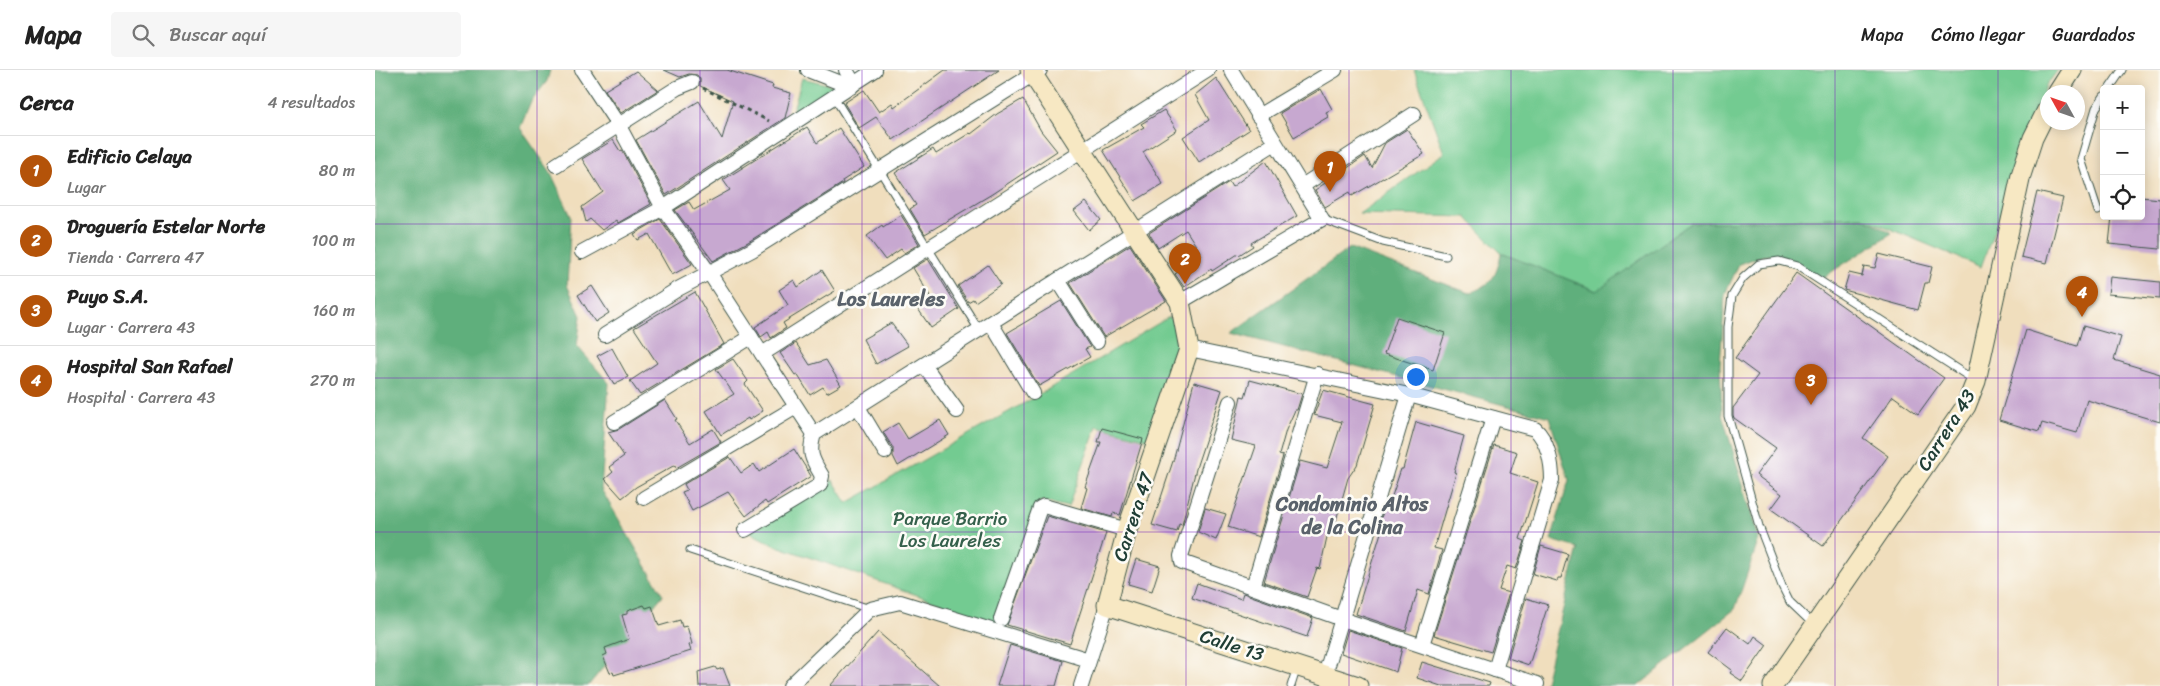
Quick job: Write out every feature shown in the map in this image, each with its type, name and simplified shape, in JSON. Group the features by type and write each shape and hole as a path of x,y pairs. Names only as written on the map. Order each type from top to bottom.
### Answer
{"street":[{"path":"582,70 619,126 663,208 710,274 814,434"},
{"path":"808,70 852,85"},
{"path":"846,70 852,85"},
{"path":"582,252 663,208 875,70"},
{"path":"762,354 1208,70"},
{"path":"1180,302 1322,219 1231,70"},
{"path":"1258,116 1335,70"},
{"path":"2062,85 2072,70"},
{"path":"605,335 678,289 744,255 880,171 1034,72 1180,302 1187,329 1189,349 1317,374 1409,395 1535,429 1544,440 1552,468 1552,480 1495,670"},
{"path":"556,165 677,88 692,82"},
{"path":"1302,186 1414,114"},
{"name":"Carrera 43","path":"1773,686 1965,406 1976,382 2021,175 2033,138 2040,124"},
{"path":"745,530 820,485 822,476 811,457 810,448 814,434 1275,143"},
{"path":"1058,280 1097,342"},
{"path":"985,326 1033,393"},
{"path":"614,422 751,338"},
{"name":"Carrera 47","path":"1081,686 1107,605 1127,530 1189,349"},
{"path":"924,365 957,411"},
{"path":"1253,587 1317,374"},
{"path":"1325,676 1409,395"},
{"path":"1230,402 1181,556 1182,562 1342,619 1537,684"},
{"path":"858,406 885,452"},
{"path":"645,498 796,407"},
{"path":"1422,645 1493,418"},
{"path":"1001,619 1040,508 1044,506 1127,530"},
{"path":"796,684 870,609 900,602 1089,660"},
{"name":"Calle 13","path":"1107,605 1357,686"}],"lane":[{"path":"2112,85 2122,70"},
{"path":"834,97 929,248 985,326"},
{"path":"2098,211 2081,159 2096,108 2100,102"},
{"path":"1322,219 1383,242 1446,256"},
{"path":"1815,626 1790,602 1782,586 1759,526 1728,416 1728,327 1731,296 1743,278 1759,264 1779,261 1797,266 1976,382"},
{"path":"690,550 870,609"},
{"path":"1291,686 1297,666"}],"path":[{"path":"692,82 772,123"}],"green space":[{"path":"375,70 550,70 547,81 531,102 520,128 550,171 571,216 567,285 581,316 577,346 609,383 601,489 663,595 588,686 375,686"},
{"path":"1414,70 2058,70 2047,85 2040,85 2040,103 1981,267 1862,217 1691,223 1598,291 1501,253 1466,217 1359,214 1444,153"},
{"path":"802,78 839,87 791,117"},
{"path":"1862,217 1892,233 1822,278 1768,254 1739,264 1725,294 1720,365 1722,414 1759,539 1735,609 1638,686 1544,686 1578,548 1551,540 1569,480 1549,417 1231,333 1350,248 1469,293 1483,287 1492,279 1498,268 1501,253 1597,291 1691,223"},
{"name":"Parque Barrio Los Laureles","path":"1169,317 1181,332 1179,348 1151,440 1097,426 1068,507 1040,501 997,623 774,545 749,532 833,480 847,503 1035,397"}],"building":[{"path":"664,70 727,70 773,85 772,88 791,93 785,118 666,195 636,140 699,101 722,139 733,101 700,86 700,79 697,75 689,74 680,77"},
{"path":"945,70 999,70 893,140 876,117 859,128 844,103 864,90 879,112 892,103 894,107"},
{"path":"636,71 658,90 621,113 605,90"},
{"path":"1216,78 1249,130 1199,162 1183,137 1209,120 1195,95"},
{"path":"1321,89 1332,109 1326,112 1328,117 1294,137 1280,113"},
{"path":"1023,99 1041,131 1057,151 992,194 925,234 910,209 916,205 895,173 933,149 936,154 971,134 997,114"},
{"path":"1164,110 1177,130 1143,152 1163,184 1135,201 1103,150 1144,127 1141,124"},
{"path":"807,127 817,143 839,128 864,167 842,181 843,183 748,242 713,261 675,210 689,202 694,210 730,190 723,180"},
{"path":"1407,129 1424,154 1352,196 1350,192 1325,207 1315,190 1365,156 1372,168 1385,143"},
{"path":"613,140 620,151 622,150 651,204 618,223 616,220 602,230 590,219 586,222 582,207 603,192 582,159"},
{"path":"1266,161 1297,216 1251,243 1253,246 1239,255 1212,271 1211,269 1184,287 1175,274 1202,255 1186,230 1158,248 1149,233 1229,182 1232,187"},
{"path":"2037,192 2063,198 2047,263 2021,257"},
{"path":"2145,197 2160,199 2160,249 2109,244 2112,220 2145,220"},
{"path":"1086,202 1101,220 1089,230 1074,211"},
{"path":"901,215 919,244 904,253 901,249 885,260 867,236"},
{"path":"660,219 692,264 672,275 649,234 638,240 634,234"},
{"path":"1130,245 1166,301 1104,337 1070,283"},
{"path":"1879,254 1932,267 1928,283 1925,283 1918,310 1844,290 1849,273 1862,276 1864,266 1875,268"},
{"path":"928,259 959,309 931,328 916,306 930,296 913,268"},
{"path":"988,265 1001,284 975,302 973,299 968,302 958,286"},
{"path":"822,270 835,291 783,323 786,328 771,338 768,332 761,337 755,327 788,305 779,290 794,280 798,287"},
{"path":"1796,273 1944,378 1918,414 1893,396 1863,438 1888,456 1823,546 1771,509 1782,494 1756,475 1776,448 1734,418 1733,415 1733,408 1758,375 1735,358"},
{"path":"2110,277 2160,282 2160,299 2108,294"},
{"path":"592,286 609,313 595,322 578,295"},
{"path":"695,292 724,344 640,395 630,381 657,363 634,328"},
{"path":"1061,301 1090,347 1085,349 1090,357 1039,386 1007,333"},
{"path":"1397,317 1445,333 1433,370 1384,354"},
{"path":"891,323 908,346 876,364 863,339"},
{"path":"2083,326 2121,337 2114,360 2160,374 2160,422 2087,400 2077,433 2042,423 2039,432 1999,420 2026,330 2077,346"},
{"path":"796,343 810,365 826,360 841,385 827,393 823,387 810,395 797,374 795,375 780,353"},
{"path":"612,348 628,377 614,384 597,356"},
{"path":"733,359 748,381 745,384 763,411 721,435 706,411 734,394 716,369"},
{"path":"1250,380 1302,394 1297,410 1295,410 1286,430 1279,455 1283,456 1259,537 1228,527 1256,446 1231,440 1241,396 1245,397"},
{"path":"1194,382 1222,390 1197,465 1182,525 1179,524 1177,532 1152,525 1174,458"},
{"path":"1323,390 1375,404 1357,465 1348,478 1335,524 1330,523 1320,569 1317,568 1307,597 1264,582 1300,461 1327,468 1342,422 1314,415"},
{"path":"665,400 690,443 713,429 721,442 676,468 675,465 636,487 622,498 605,479 613,472 609,467 624,456 608,432 619,429"},
{"path":"940,420 949,435 898,466 893,456 893,448 883,432 898,423 908,439"},
{"path":"1416,422 1464,436 1454,472 1456,473 1434,548 1442,550 1429,594 1418,590 1406,631 1356,614 1383,526 1379,525 1387,498 1391,499 1401,469 1403,469"},
{"path":"1102,428 1143,439 1120,515 1113,513 1112,517 1081,508 1087,488 1085,487 1101,442 1098,442"},
{"path":"1494,445 1517,452 1510,473 1538,482 1520,539 1525,541 1516,569 1507,566 1499,590 1509,593 1491,652 1434,635"},
{"path":"794,449 811,476 767,504 765,501 746,516 728,492 692,511 682,492 687,490 684,484 730,457 741,473 754,464 759,472"},
{"path":"1205,508 1226,514 1216,540 1198,532"},
{"path":"1047,516 1106,533 1070,644 1007,625"},
{"path":"1541,546 1568,554 1561,578 1558,578 1557,581 1533,574"},
{"path":"1136,559 1160,566 1152,591 1128,584"},
{"path":"1197,583 1241,599 1243,593 1313,618 1307,637 1192,598"},
{"path":"1526,598 1548,605 1529,665 1508,658"},
{"path":"644,605 646,608 652,606 659,626 680,620 682,627 687,626 692,644 689,645 691,651 614,675 613,672 610,673 603,656 607,654 605,648 629,639 622,615 627,614 627,611"},
{"path":"1727,627 1750,644 1755,636 1767,645 1742,681 1730,673 1732,670 1708,652"},
{"path":"1348,630 1402,648 1396,672 1341,653"},
{"path":"878,632 940,686 830,686"},
{"path":"1010,645 1063,661 1056,686 997,686"},
{"path":"1422,662 1490,683 1489,686 1441,686 1417,678"},
{"path":"715,667 717,670 723,668 730,686 699,686 698,672"}],"place":[{"name":"Edificio Celaya","path":"1330,192"},
{"name":"Droguería Estelar Norte","path":"1185,284"},
{"name":"Hospital San Rafael","path":"2082,317"},
{"name":"Puyo S.A.","path":"1811,405"}],"district":[{"name":"Los Laureles","path":"891,299"},
{"name":"Condominio Altos de la Colina","path":"1352,516"}]}
